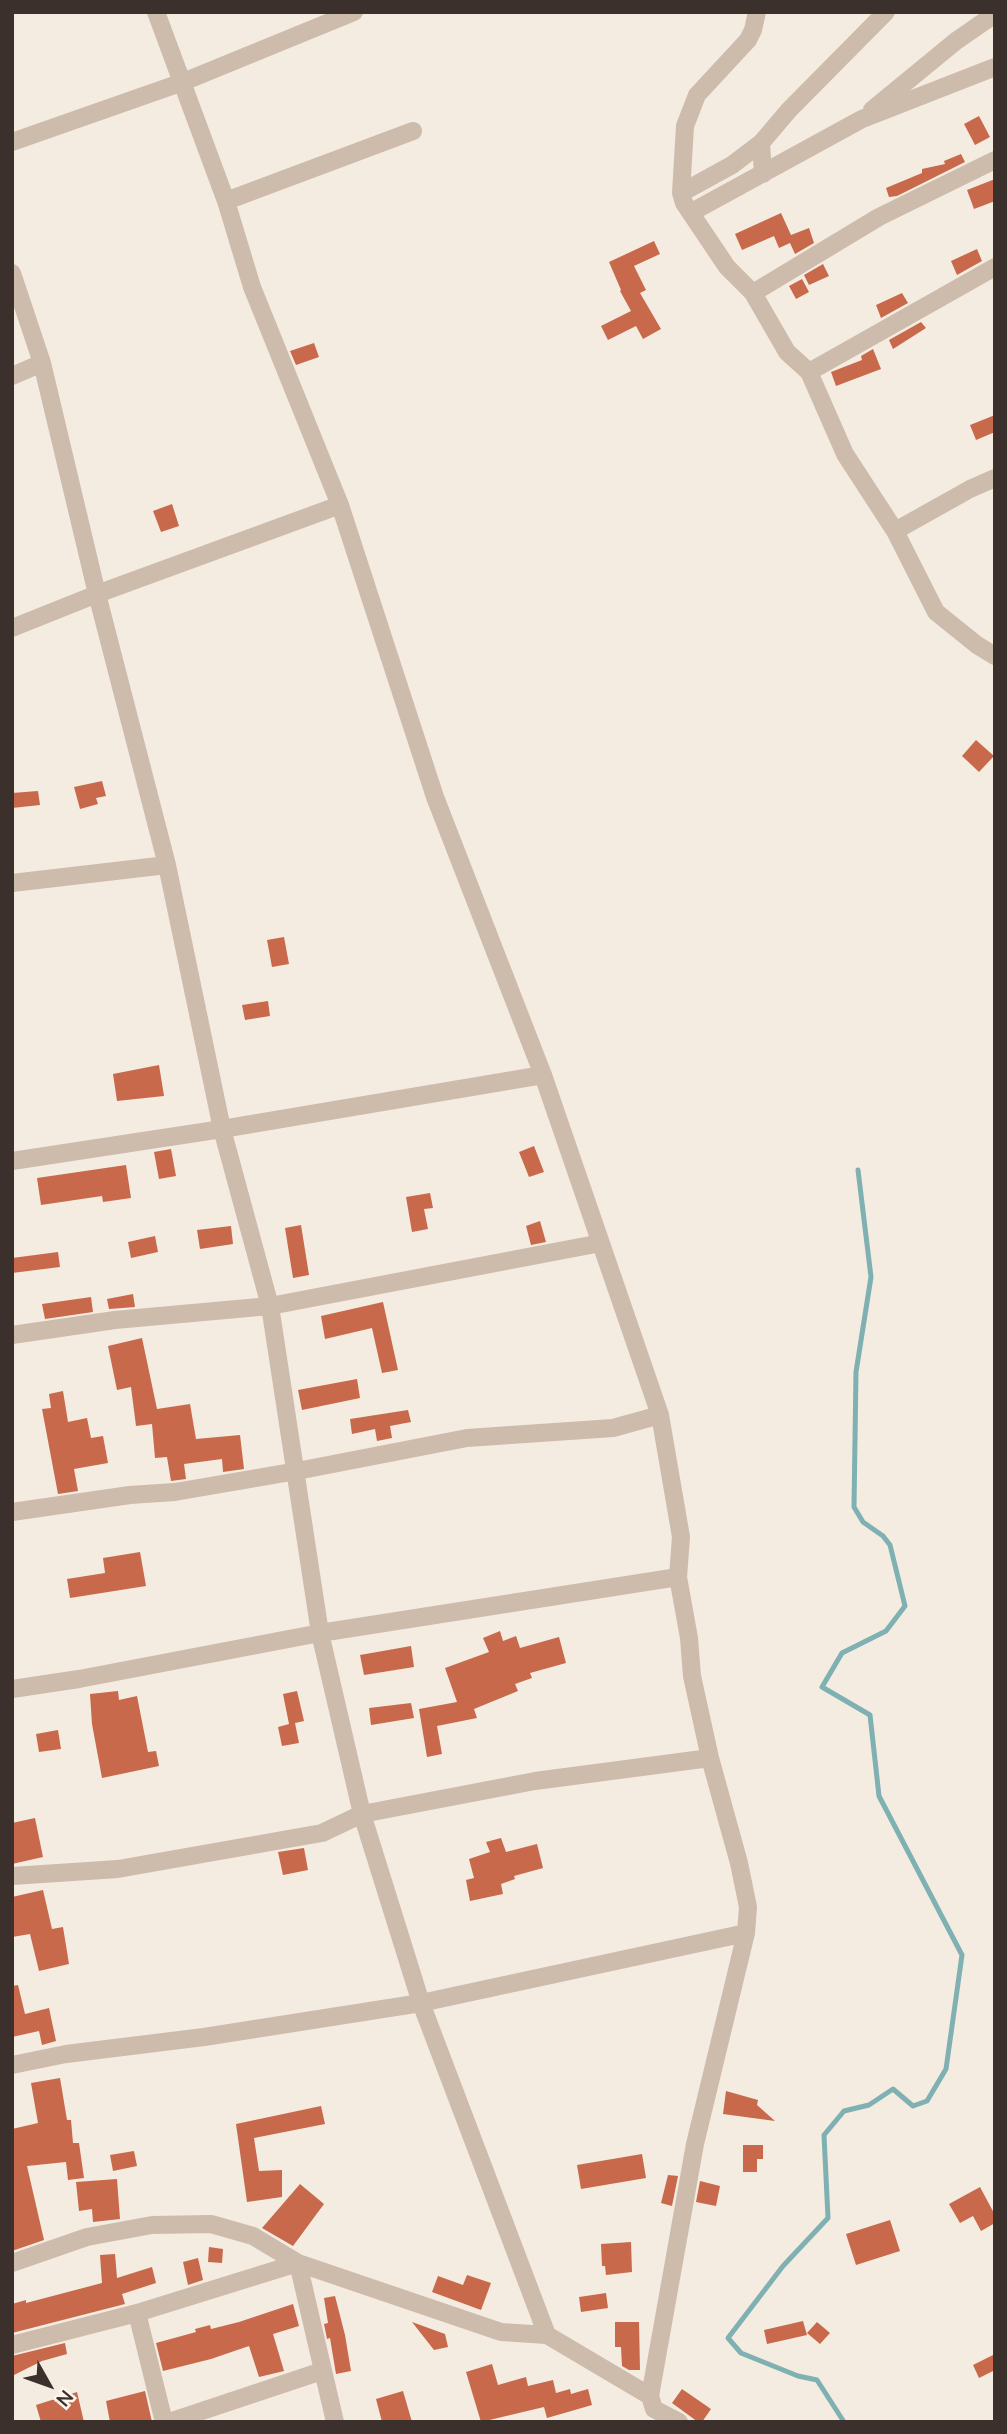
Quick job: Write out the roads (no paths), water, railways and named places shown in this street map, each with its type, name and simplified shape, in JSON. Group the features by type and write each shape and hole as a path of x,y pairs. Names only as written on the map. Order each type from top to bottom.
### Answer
{"street":[{"path":"156,12 226,201 252,286 340,505 435,797 543,1075 660,1415 681,1537 678,1577 689,1638 692,1676 748,1907 746,1933 695,2144 650,2396 654,2409 679,2422"},
{"path":"12,142 183,82 354,12"},
{"path":"757,12 748,40 697,95 685,126 681,193 684,203 727,267 753,293 787,352 809,372 845,454 895,531 936,612 995,656"},
{"path":"681,193 732,165 761,143 789,110 886,12"},
{"path":"862,119 945,50 995,14"},
{"path":"692,212 862,119 995,67"},
{"path":"226,201 412,131"},
{"path":"761,143 764,174"},
{"path":"753,293 879,217 995,160"},
{"path":"809,372 995,267"},
{"path":"12,273 42,363 97,594 167,865 222,1129 270,1306 320,1633 362,1814 421,2003 547,2335"},
{"path":"12,376 42,363"},
{"path":"895,531 995,478"},
{"path":"12,628 340,505"},
{"path":"12,883 167,865"},
{"path":"12,1161 543,1075"},
{"path":"12,1335 115,1321 270,1306 601,1243"},
{"path":"12,1512 130,1495 175,1492 467,1438 613,1428 660,1415"},
{"path":"12,1689 79,1679 320,1633 678,1577"},
{"path":"12,1876 118,1869 322,1833 362,1814 535,1781 710,1759"},
{"path":"12,2064 421,2003 746,1933"},
{"path":"12,2263 86,2237 152,2225 211,2224 253,2236 298,2263 501,2332 547,2335 650,2396"},
{"path":"12,2344 137,2313 298,2263"},
{"path":"298,2263 335,2422"},
{"path":"137,2313 167,2422 322,2371"}],"waterway":[{"path":"844,2422 817,2380 798,2376 741,2353 728,2338 783,2266 828,2218 824,2135 844,2111 869,2105 893,2089 913,2106 927,2101 946,2069 962,1955 879,1796 870,1715 822,1687 842,1653 886,1631 905,1606 890,1545 883,1536 863,1522 854,1507 856,1372 871,1277 858,1170"}]}
